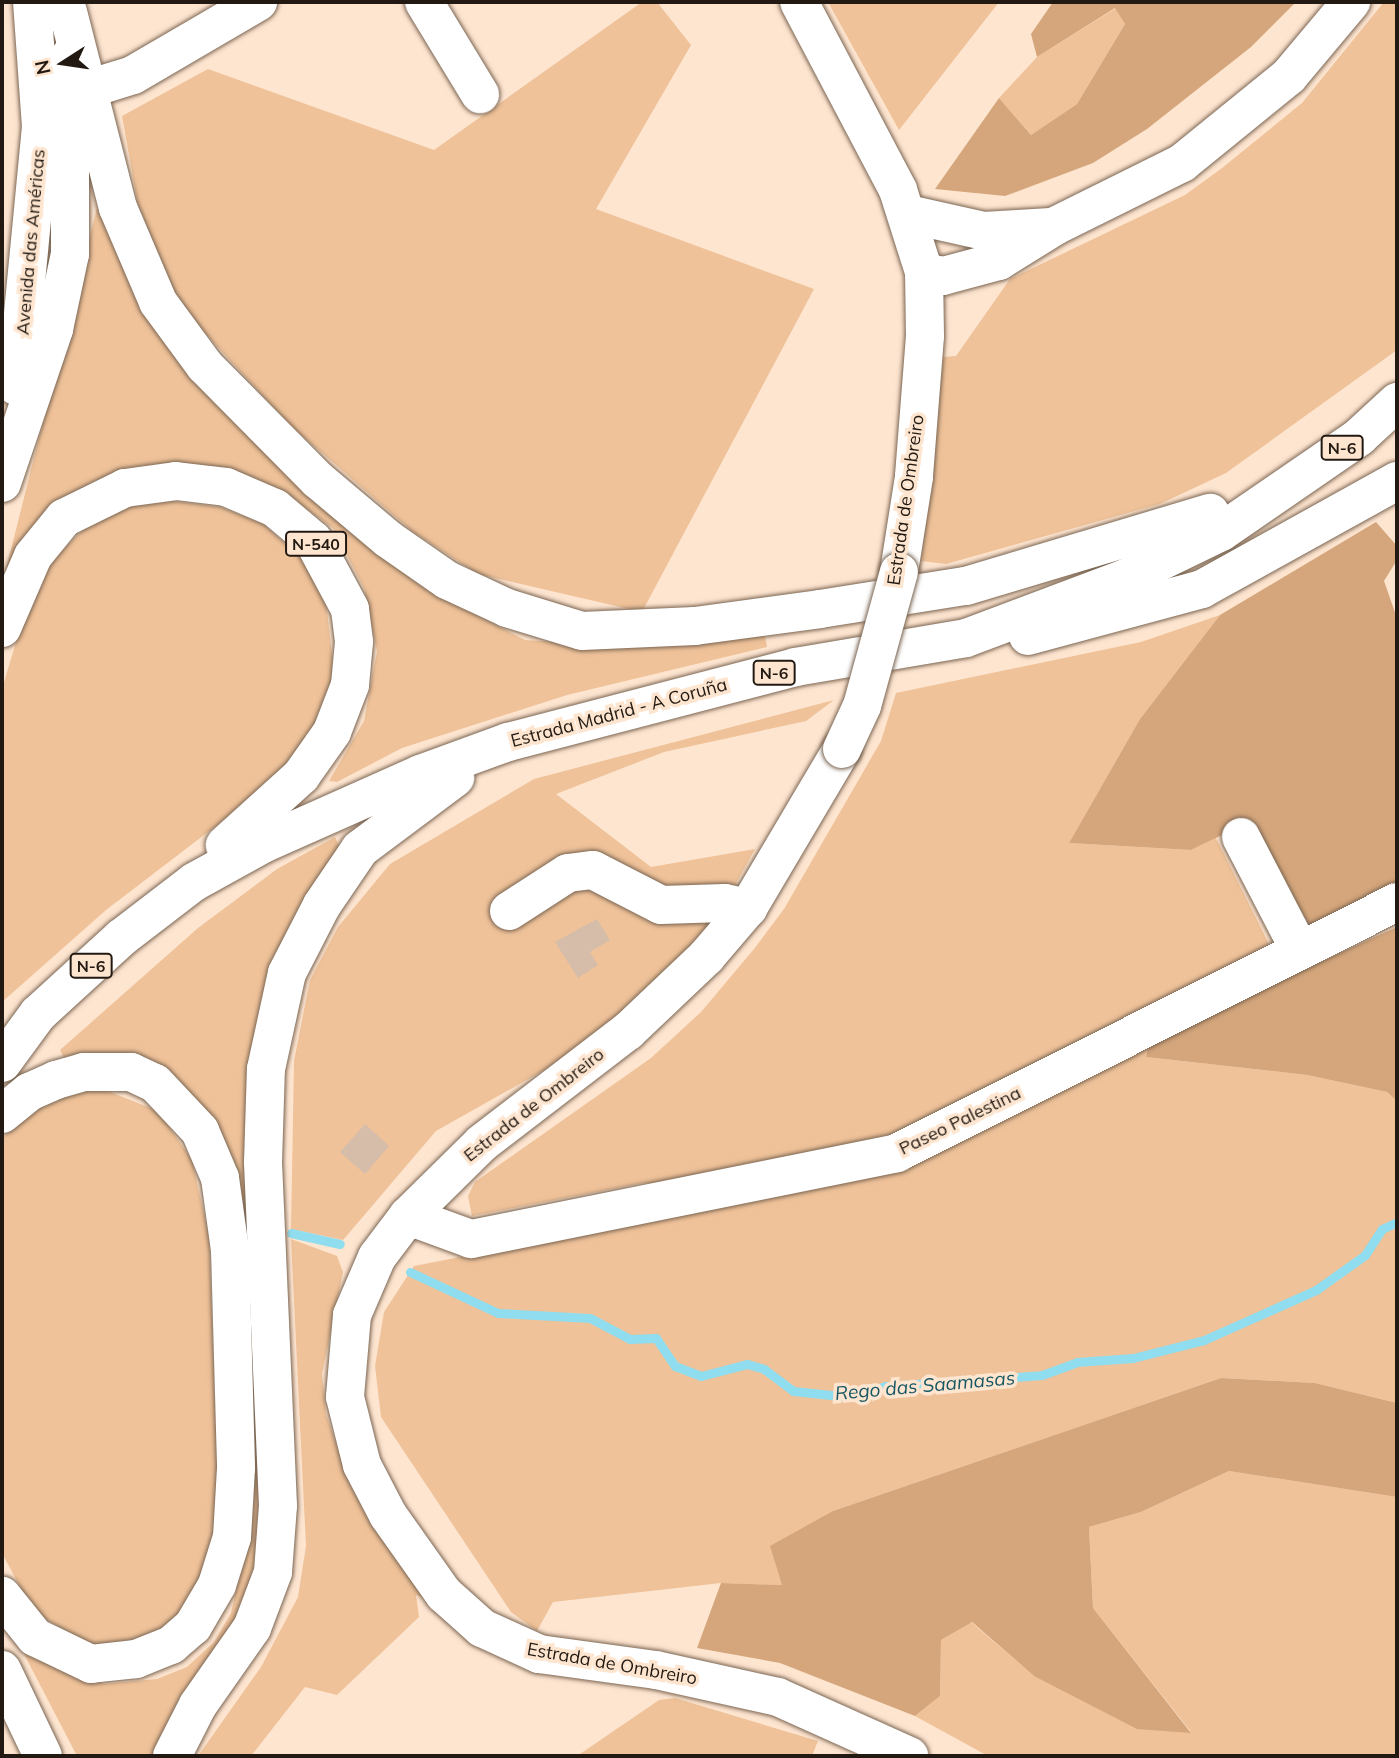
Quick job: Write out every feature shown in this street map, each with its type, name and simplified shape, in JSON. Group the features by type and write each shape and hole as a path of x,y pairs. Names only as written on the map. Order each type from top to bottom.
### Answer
{"main road":[{"name":"Avenida das Américas","path":"2,482 16,268 41,127 32,2"},
{"path":"88,89 133,75 258,2"},
{"path":"424,2 481,94"},
{"name":"Estrada de Ombreiro","path":"799,2 908,214 923,267 925,336 899,572 862,706 842,749 748,908 655,1008 490,1136 408,1216 377,1257 352,1315 345,1397 373,1490 444,1594 481,1628 516,1647 778,1697 909,1756"},
{"path":"923,267 943,276 992,246 1055,226 1182,163 1289,76 1351,2"},
{"name":"Avenida das Américas","path":"2,482 54,329 70,254 73,127 67,7"},
{"path":"67,7 118,208 158,302 205,366 318,480 388,539 447,580 507,608 582,631 695,626 966,586 1158,532 1281,486"},
{"path":"908,214 992,246"},
{"path":"925,336 992,246"},
{"path":"16,268 44,278 46,295 20,429"},
{"name":"Estrada Madrid - A Coruña","path":"2,1063 38,1014 194,882 408,779 508,742 795,667 966,638 1128,578 1221,531 1281,486 1359,437 1397,402"},
{"name":"N-540","path":"2,628 33,556 64,518 125,488 176,481 226,486 275,508 313,540 345,594 353,626 354,660 341,710 301,776 258,820 232,836 194,882"},
{"path":"966,638 1037,636 1202,589 1397,481"},
{"path":"172,1756 198,1705 253,1628 273,1572 278,1506 263,1162 266,1069 287,973 322,905 360,849 508,742"},
{"path":"1241,837 1300,951"},
{"path":"509,912 568,873 593,870 661,905 725,903 748,908"},
{"name":"Paseo Palestina","path":"408,1216 471,1240 897,1153 1397,902"},
{"path":"2,1114 29,1092 56,1080 84,1072 131,1072 155,1083 200,1131 219,1178 230,1250 236,1468 232,1537 217,1585 193,1626 171,1645 136,1659 91,1664 65,1656 35,1637 2,1596"},
{"path":"2,1670 42,1755"}],"shaded area":[{"path":"642,2 657,2 691,45 596,209 814,289 642,612 478,574 412,531 291,426 180,306 138,205 122,116 208,69 434,150"},
{"path":"828,2 999,2 899,130"},
{"path":"1053,2 1296,2 1251,47 1147,129 1093,163 1005,196 935,189 999,98 1031,135 1077,104 1125,24 1115,8 1037,57 1031,34"},
{"path":"1384,2 1397,2 1397,350 1226,473 1160,504 946,564 921,561 943,357 956,356 1010,279 1185,195 1222,168 1302,103"},
{"path":"1116,8 1125,24 1077,104 1031,135 999,98 1037,57"},
{"path":"97,208 141,301 185,366 256,445 451,602 525,640 630,647 765,636 767,647 567,695 402,748 337,782 329,781 364,721 377,651 364,588 333,528 280,489 216,466 151,467 86,486 40,522 2,585"},
{"path":"172,501 220,507 263,524 302,559 326,602 334,673 306,745 242,806 106,910 2,1002 2,689 25,612 49,564 89,524 128,507"},
{"path":"1376,522 1397,546 1397,560 1384,581 1397,618 1397,889 1309,925 1249,822 1191,850 1069,843 1140,719 1220,615"},
{"path":"1220,615 1140,719 1069,843 1191,850 1216,838 1270,946 916,1132 719,1183 643,1183 472,1216 468,1196 475,1182 651,1058 701,1012 754,949 784,909 881,741 896,693 1141,642"},
{"path":"834,700 806,721 664,752 556,794 651,867 755,849 718,916 640,1001 555,1064 436,1131 343,1240 291,1229 294,1061 310,980 338,927 390,864 534,779"},
{"path":"335,837 340,848 290,933 265,1516 255,1599 156,1756 77,1756 24,1654 104,1684 157,1679 187,1667 214,1642 231,1613 247,1540 253,1316 218,1134 64,1058 60,1050 198,928 277,869"},
{"path":"1397,927 1397,1101 1387,1092 1307,1075 1146,1057 1150,1040"},
{"path":"1150,1040 1146,1057 1307,1075 1387,1092 1397,1101 1397,1403 1315,1383 1221,1378 833,1511 783,1585 721,1583 553,1602 537,1631 511,1612 381,1417 375,1366 384,1312 414,1266 839,1183"},
{"path":"105,1090 158,1111 192,1160 209,1237 219,1512 193,1602 156,1637 95,1646 34,1613 2,1553 2,1138 41,1105 81,1091"},
{"path":"291,1239 337,1256 343,1272 322,1374 326,1414 351,1487 426,1599 416,1595 419,1617 337,1695 305,1687 251,1756 198,1756 261,1667 298,1597 306,1546"},
{"path":"1221,1378 1315,1383 1397,1403 1397,1497 1229,1471 1141,1512 1089,1527 1093,1608 1191,1733 1137,1729 1034,1676 972,1622 941,1640 940,1696 915,1716 780,1663 697,1648 721,1583 782,1585 770,1546 833,1511"},
{"path":"1229,1471 1397,1497 1397,1756 988,1756 915,1716 940,1696 941,1640 971,1622 1034,1676 1191,1732 1093,1608 1089,1527 1141,1512"},
{"path":"675,1698 818,1741 812,1756 577,1756 659,1700"}],"building":[{"path":"597,919 610,940 590,952 598,965 578,978 555,942"},
{"path":"365,1124 389,1146 365,1174 340,1152"}],"waterway":[{"name":"Rego das Saamasas","path":"410,1272 498,1313 590,1318 630,1339 656,1338 675,1366 701,1376 747,1364 764,1369 793,1391 850,1397 886,1386 1042,1375 1077,1362 1133,1358 1204,1340 1316,1290 1365,1255 1382,1229 1397,1222"},
{"name":"Rego das Saamasas","path":"291,1233 340,1244"}]}
